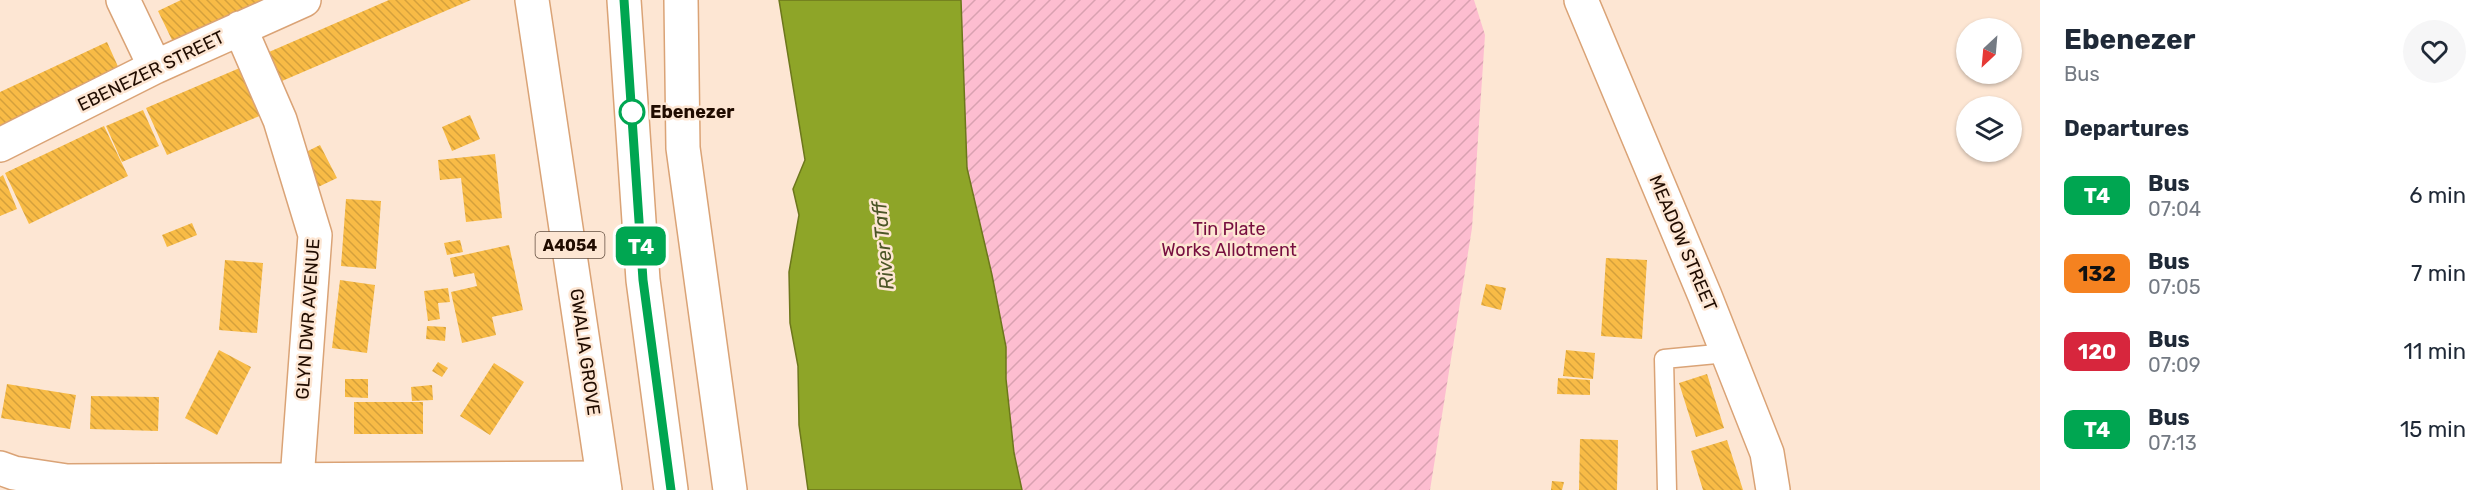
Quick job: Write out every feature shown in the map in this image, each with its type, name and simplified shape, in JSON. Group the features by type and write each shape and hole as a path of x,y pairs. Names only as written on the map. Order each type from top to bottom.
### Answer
{"main road":[{"path":"123,0 155,67"},
{"name":"EBENEZER STREET","path":"0,145 155,67 304,0"},
{"name":"GWALIA GROVE","path":"532,0 604,484"},
{"path":"624,0 643,280 671,490"},
{"path":"681,0 683,148 730,490"},
{"name":"MEADOW STREET","path":"1581,0 1767,453 1773,490"},
{"name":"GLYN DWR AVENUE","path":"240,28 280,120 315,236 298,485"},
{"path":"0,468 14,473 67,481 298,485 604,484"}],"lane":[{"path":"1667,490 1664,359 1727,352"}],"green space":[{"name":"Tin Plate Works Allotment","path":"961,0 1474,0 1485,35 1472,228 1430,490 1022,490 1014,453 1006,379 1006,347 967,168"}],"water":[{"name":"River Taff","path":"779,0 961,0 967,168 1006,347 1006,379 1014,453 1022,490 808,490 799,425 798,366 790,323 789,272 799,215 793,189 805,160"}],"building":[{"path":"181,0 264,0 173,42 158,11"},
{"path":"389,0 471,0 275,84 262,55"},
{"path":"107,42 120,71 0,127 0,92"},
{"path":"242,67 262,115 167,155 146,108"},
{"path":"143,110 159,146 122,162 106,126"},
{"path":"470,115 480,139 452,151 442,127"},
{"path":"104,126 128,176 29,224 5,173"},
{"path":"320,145 337,178 316,188 300,155"},
{"path":"495,154 502,218 466,222 461,178 440,180 438,160"},
{"path":"3,175 17,209 0,216 0,177"},
{"path":"346,199 381,201 376,269 341,266"},
{"path":"192,223 197,235 167,247 162,235"},
{"path":"460,240 463,252 447,255 444,243"},
{"path":"509,245 523,310 492,317 496,335 462,343 451,292 477,286 474,273 454,277 450,258"},
{"path":"1606,258 1647,260 1642,339 1601,336"},
{"path":"225,260 263,263 257,333 219,330"},
{"path":"340,280 375,285 367,353 332,348"},
{"path":"1486,284 1506,288 1501,310 1481,305"},
{"path":"448,288 450,302 438,303 440,319 428,321 424,291"},
{"path":"427,326 446,327 445,341 426,339"},
{"path":"219,350 251,367 217,435 185,418"},
{"path":"1566,350 1595,353 1593,379 1563,376"},
{"path":"438,362 448,368 442,377 432,371"},
{"path":"494,363 524,382 490,435 460,416"},
{"path":"1707,374 1724,428 1696,437 1679,383"},
{"path":"1558,378 1590,380 1590,395 1557,394"},
{"path":"345,379 368,379 368,398 345,397"},
{"path":"7,384 76,395 70,429 1,418"},
{"path":"432,385 433,400 412,401 411,387"},
{"path":"91,396 159,397 158,431 90,429"},
{"path":"354,402 423,402 423,434 354,434"},
{"path":"1580,439 1618,440 1617,490 1579,490"},
{"path":"1727,440 1743,490 1703,490 1691,451"},
{"path":"1552,481 1564,482 1562,490 1551,490"}],"bus line":[{"name":"T4","path":"624,0 643,280 671,490"}],"place":[{"name":"Ebenezer","path":"632,112"}]}
